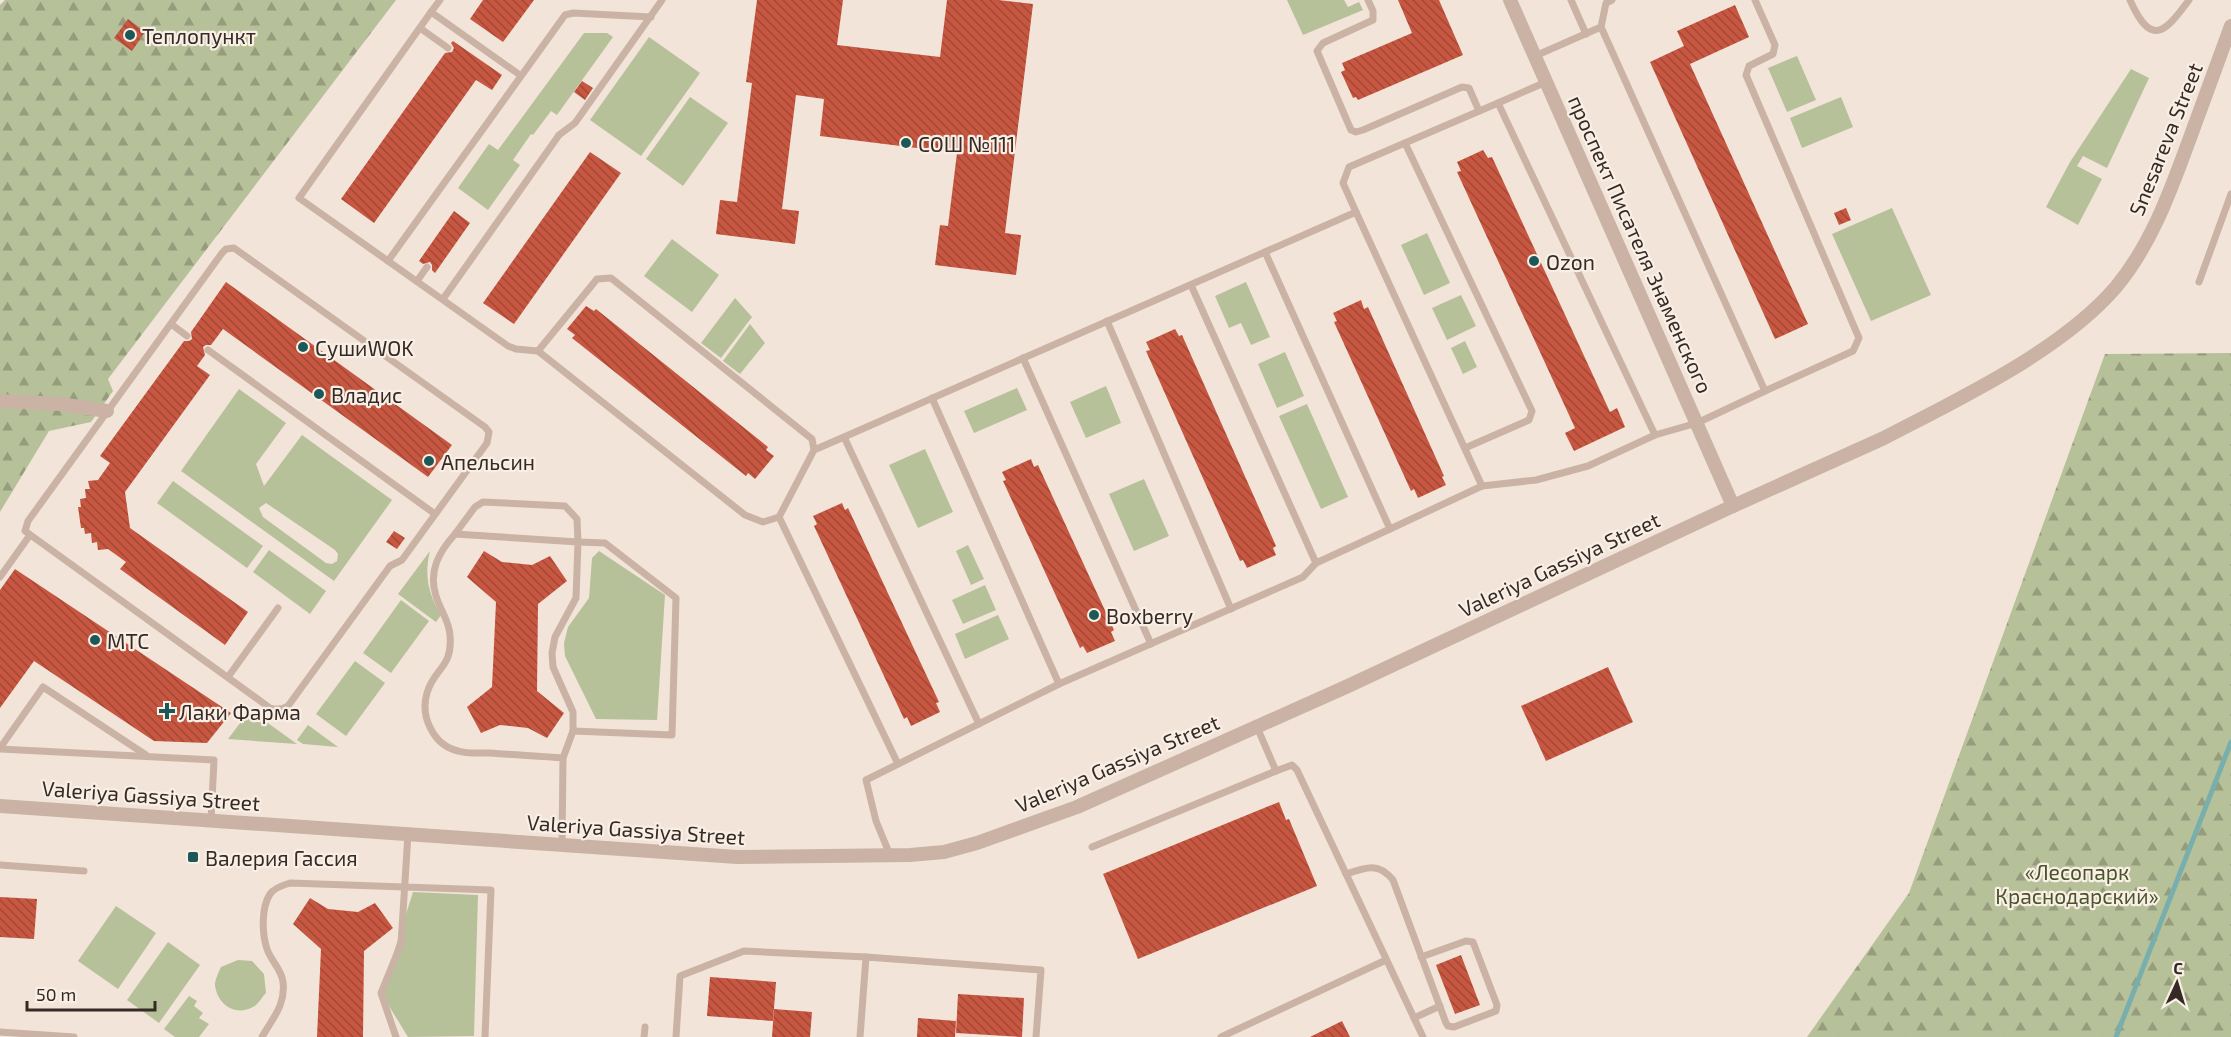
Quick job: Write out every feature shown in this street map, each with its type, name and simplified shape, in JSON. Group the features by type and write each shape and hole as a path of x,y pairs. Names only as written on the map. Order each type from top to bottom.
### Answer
{"street":[{"name":"проспект Писателя Знаменского","path":"1510,0 1733,506"},
{"name":"Snesareva Street","path":"2133,264 2163,211 2231,26"},
{"name":"Valeriya Gassiya Street","path":"0,806 737,858 944,852 977,843 1077,807 1884,438 1974,391 2040,351 2092,311 2116,287 2133,264"},
{"path":"0,401 60,404 107,411"}],"lane":[{"path":"440,0 299,198 508,346 538,351 745,514 763,522 779,518 814,450 813,439 610,278 597,279 538,351"},
{"path":"442,299 559,135 575,123 663,0"},
{"path":"1368,0 1373,11 1373,21 1323,43 1317,51 1351,130 1356,132 1362,130 1462,87 1469,88 1479,111"},
{"path":"1570,0 1586,34"},
{"path":"1612,0 1606,3 1601,27 1765,391"},
{"path":"890,855 876,821 866,780 1059,684 1303,577 1316,563 1482,486 1536,480 1588,466 1655,435 1697,423 1853,351 1859,338 1746,75 1749,66 1773,54 1775,45 1755,0"},
{"path":"2130,0 2139,21 2148,28 2160,30 2171,24 2189,0"},
{"path":"431,12 520,75"},
{"path":"388,261 565,15 651,17"},
{"path":"1535,56 1601,27"},
{"path":"420,28 448,48"},
{"path":"1482,486 1342,183 1349,167 1546,82"},
{"path":"1498,103 1655,435"},
{"path":"1405,143 1532,411 1529,420 1465,448"},
{"path":"2199,282 2231,194"},
{"path":"814,450 1356,212"},
{"path":"234,248 489,432 487,443 402,560 390,566 288,706 283,709 270,708 26,531 28,521 107,411 222,253 226,249 234,248"},
{"path":"1265,252 1390,529"},
{"path":"417,281 427,267"},
{"path":"1191,285 1316,563"},
{"path":"1107,321 1231,609"},
{"path":"171,324 187,336"},
{"path":"208,350 435,514"},
{"path":"1023,358 1151,644"},
{"path":"932,398 1059,684"},
{"path":"844,437 979,724"},
{"path":"562,846 563,758 573,731 573,712 554,667 552,653 555,637 576,598 577,519 565,506 483,502 475,507 436,560 433,578 436,596 449,626 451,644 446,665 427,691 425,706 433,733 441,744 458,751 563,758"},
{"path":"779,518 898,764"},
{"path":"455,534 605,543 676,598 672,735 573,731"},
{"path":"0,577 30,535"},
{"path":"228,677 278,608"},
{"path":"0,748 43,687 149,756"},
{"path":"1257,726 1276,771"},
{"path":"0,748 214,760 211,820"},
{"path":"1092,847 1288,766 1296,766 1423,1037"},
{"path":"396,1037 381,993 402,944 408,834"},
{"path":"0,865 84,871"},
{"path":"1346,874 1365,867 1377,868 1387,873 1393,880 1421,957 1446,1023 1450,1027 1493,1012 1497,1008 1473,942 1466,941 1421,957"},
{"path":"262,1037 281,1007 284,983 267,949 263,924 270,893 290,883 491,890 485,1037"},
{"path":"676,1037 680,976 744,951 866,957 1041,970 1036,1037"},
{"path":"860,1037 866,957"},
{"path":"1221,1037 1386,960"},
{"path":"1414,1018 1440,1006"},
{"path":"644,1037 645,1027"},
{"path":"0,1032 74,1037"}],"green space":[{"path":"5,0 396,0 108,379 113,391 91,422 49,431 0,512 0,5"},
{"path":"1287,0 1344,0 1348,7 1359,2 1363,10 1303,35"},
{"path":"584,33 607,33 613,37 557,115 551,111 533,135 531,134 513,160 520,165 488,210 458,188 489,144 498,150"},
{"path":"649,37 700,73 641,156 590,120"},
{"path":"1797,56 1816,100 1787,112 1768,68"},
{"path":"2131,69 2149,78 2107,168 2083,156 2077,166 2102,179 2078,225 2046,207 2070,162"},
{"path":"690,97 728,123 683,186 646,159"},
{"path":"1841,97 1853,127 1802,148 1790,118"},
{"path":"1892,208 1931,295 1871,321 1832,234"},
{"path":"1427,233 1450,283 1424,295 1401,245"},
{"path":"672,239 719,275 692,312 644,276"},
{"path":"1246,282 1270,337 1251,345 1241,323 1229,328 1215,296"},
{"path":"1461,295 1476,326 1447,340 1432,308"},
{"path":"735,298 752,317 721,358 701,343"},
{"path":"750,324 765,343 740,374 723,361"},
{"path":"1465,341 1477,367 1463,374 1451,348"},
{"path":"1285,352 1304,396 1277,408 1258,364"},
{"name":"«Лесопарк Краснодарский»","path":"2231,353 2231,1037 1807,1037 1909,893 2105,354"},
{"path":"1106,386 1121,423 1086,438 1070,402"},
{"path":"1017,388 1027,410 974,433 964,411"},
{"path":"239,389 286,423 256,464 264,486 302,435 392,500 334,581 181,471","holes":["266,503 338,554 337,561 332,564 326,563 263,517 259,508"]},
{"path":"1307,404 1348,497 1321,509 1279,416"},
{"path":"925,449 953,512 918,528 889,465"},
{"path":"1144,479 1169,536 1134,551 1109,494"},
{"path":"173,481 263,546 247,568 157,503"},
{"path":"968,545 984,579 971,585 956,551"},
{"path":"269,550 326,591 310,614 253,572"},
{"path":"430,551 427,568 428,584 441,615 436,622 398,594"},
{"path":"599,551 665,595 657,720 596,719 565,656 564,643 568,627 589,598 592,558"},
{"path":"985,585 996,610 963,624 952,600"},
{"path":"401,600 429,621 391,673 363,653"},
{"path":"998,615 1009,639 965,659 955,634"},
{"path":"355,661 385,683 346,736 316,714"},
{"path":"250,710 297,744 228,739"},
{"path":"308,725 338,747 303,744 297,740"},
{"path":"413,892 478,895 474,1036 408,1037 381,993"},
{"path":"116,906 156,933 118,989 78,961"},
{"path":"168,942 200,965 159,1023 127,1000"},
{"path":"238,960 252,961 264,974 266,993 255,1006 246,1010 228,1007 216,992 216,978 221,967"},
{"path":"189,996 197,1001 194,1006 203,1013 199,1018 209,1024 199,1037 175,1037 164,1029"}],"building":[{"path":"483,0 534,0 503,42 470,19"},
{"name":"СОШ №111","path":"757,0 843,0 837,45 940,57 947,0 998,0 1033,4 1005,233 1021,235 1016,275 935,265 940,225 948,226 957,153 820,136 824,99 796,95 782,209 799,211 795,244 716,234 720,200 737,202 752,83 746,82"},
{"path":"1398,0 1439,0 1463,55 1358,100 1356,97 1353,98 1341,72 1345,70 1342,63 1412,33"},
{"path":"1735,5 1749,37 1690,64 1808,324 1775,339 1650,62 1684,46 1677,31"},
{"name":"Теплопункт","path":"128,19 145,32 132,51 114,38"},
{"path":"453,41 502,75 492,90 476,80 374,223 341,199 445,53 452,52 454,48 451,43"},
{"path":"582,81 593,88 585,100 574,92"},
{"path":"1483,150 1488,158 1492,157 1610,412 1617,408 1625,427 1574,451 1565,433 1575,428 1457,172 1461,171 1457,162"},
{"path":"590,152 621,173 514,324 483,303"},
{"path":"1846,208 1851,220 1839,225 1834,213"},
{"path":"454,211 470,223 435,273 430,262 423,264 419,261"},
{"path":"226,282 452,445 428,477 223,329 211,345 203,347 205,355 197,366 210,375 125,492 130,528 248,612 225,645 120,569 126,562 108,549 98,550 97,542 92,543 91,533 85,534 84,528 81,528 78,507 81,507 80,499 86,498 85,489 90,489 88,481 98,480 110,463 100,456 184,341 192,339 191,332"},
{"path":"1361,300 1364,309 1368,307 1444,476 1442,477 1446,485 1418,498 1414,489 1411,491 1334,322 1337,321 1333,313"},
{"path":"586,306 594,311 596,309 768,447 766,450 774,456 755,479 748,473 746,476 572,338 575,335 567,329"},
{"path":"1175,329 1179,336 1182,335 1276,546 1273,548 1276,555 1247,568 1243,560 1240,561 1146,351 1150,350 1146,342"},
{"path":"1031,459 1034,467 1038,465 1114,630 1111,632 1115,641 1087,653 1083,646 1080,648 1003,481 1006,480 1002,472"},
{"path":"842,503 845,510 848,508 939,702 936,703 940,712 911,726 907,717 904,719 814,526 817,524 813,516"},
{"path":"394,531 405,538 397,549 386,542"},
{"path":"484,551 502,562 532,565 550,556 567,581 538,604 537,691 564,713 547,738 528,728 500,725 481,733 467,707 492,687 496,602 467,577"},
{"path":"15,569 231,713 207,743 154,741 34,661 0,708 0,590"},
{"path":"1608,667 1633,722 1546,761 1521,706"},
{"path":"1279,802 1286,820 1289,819 1317,886 1138,959 1103,874"},
{"path":"0,897 37,899 34,939 0,937"},
{"path":"310,898 328,909 358,912 375,903 393,928 364,951 363,1037 317,1037 321,949 293,924"},
{"path":"1461,955 1480,1005 1455,1014 1436,965"},
{"path":"710,977 776,982 773,1021 707,1016"},
{"path":"958,994 1024,998 1022,1037 956,1033"},
{"path":"774,1009 812,1012 810,1037 772,1037"},
{"path":"918,1018 956,1021 955,1037 917,1037"},
{"path":"1342,1021 1350,1037 1310,1037"}],"waterway":[{"path":"2116,1037 2231,742"}],"place":[{"name":"Теплопункт","path":"130,35"},
{"name":"СОШ №111","path":"906,143"},
{"name":"Ozon","path":"1534,261"},
{"name":"CушиWOK","path":"303,347"},
{"name":"Владис","path":"319,394"},
{"name":"Апельсин","path":"429,461"},
{"name":"Boxberry","path":"1094,615"},
{"name":"МТС","path":"95,640"},
{"name":"Лаки Фарма","path":"167,711"},
{"name":"Валерия Гассия","path":"193,857"}]}
